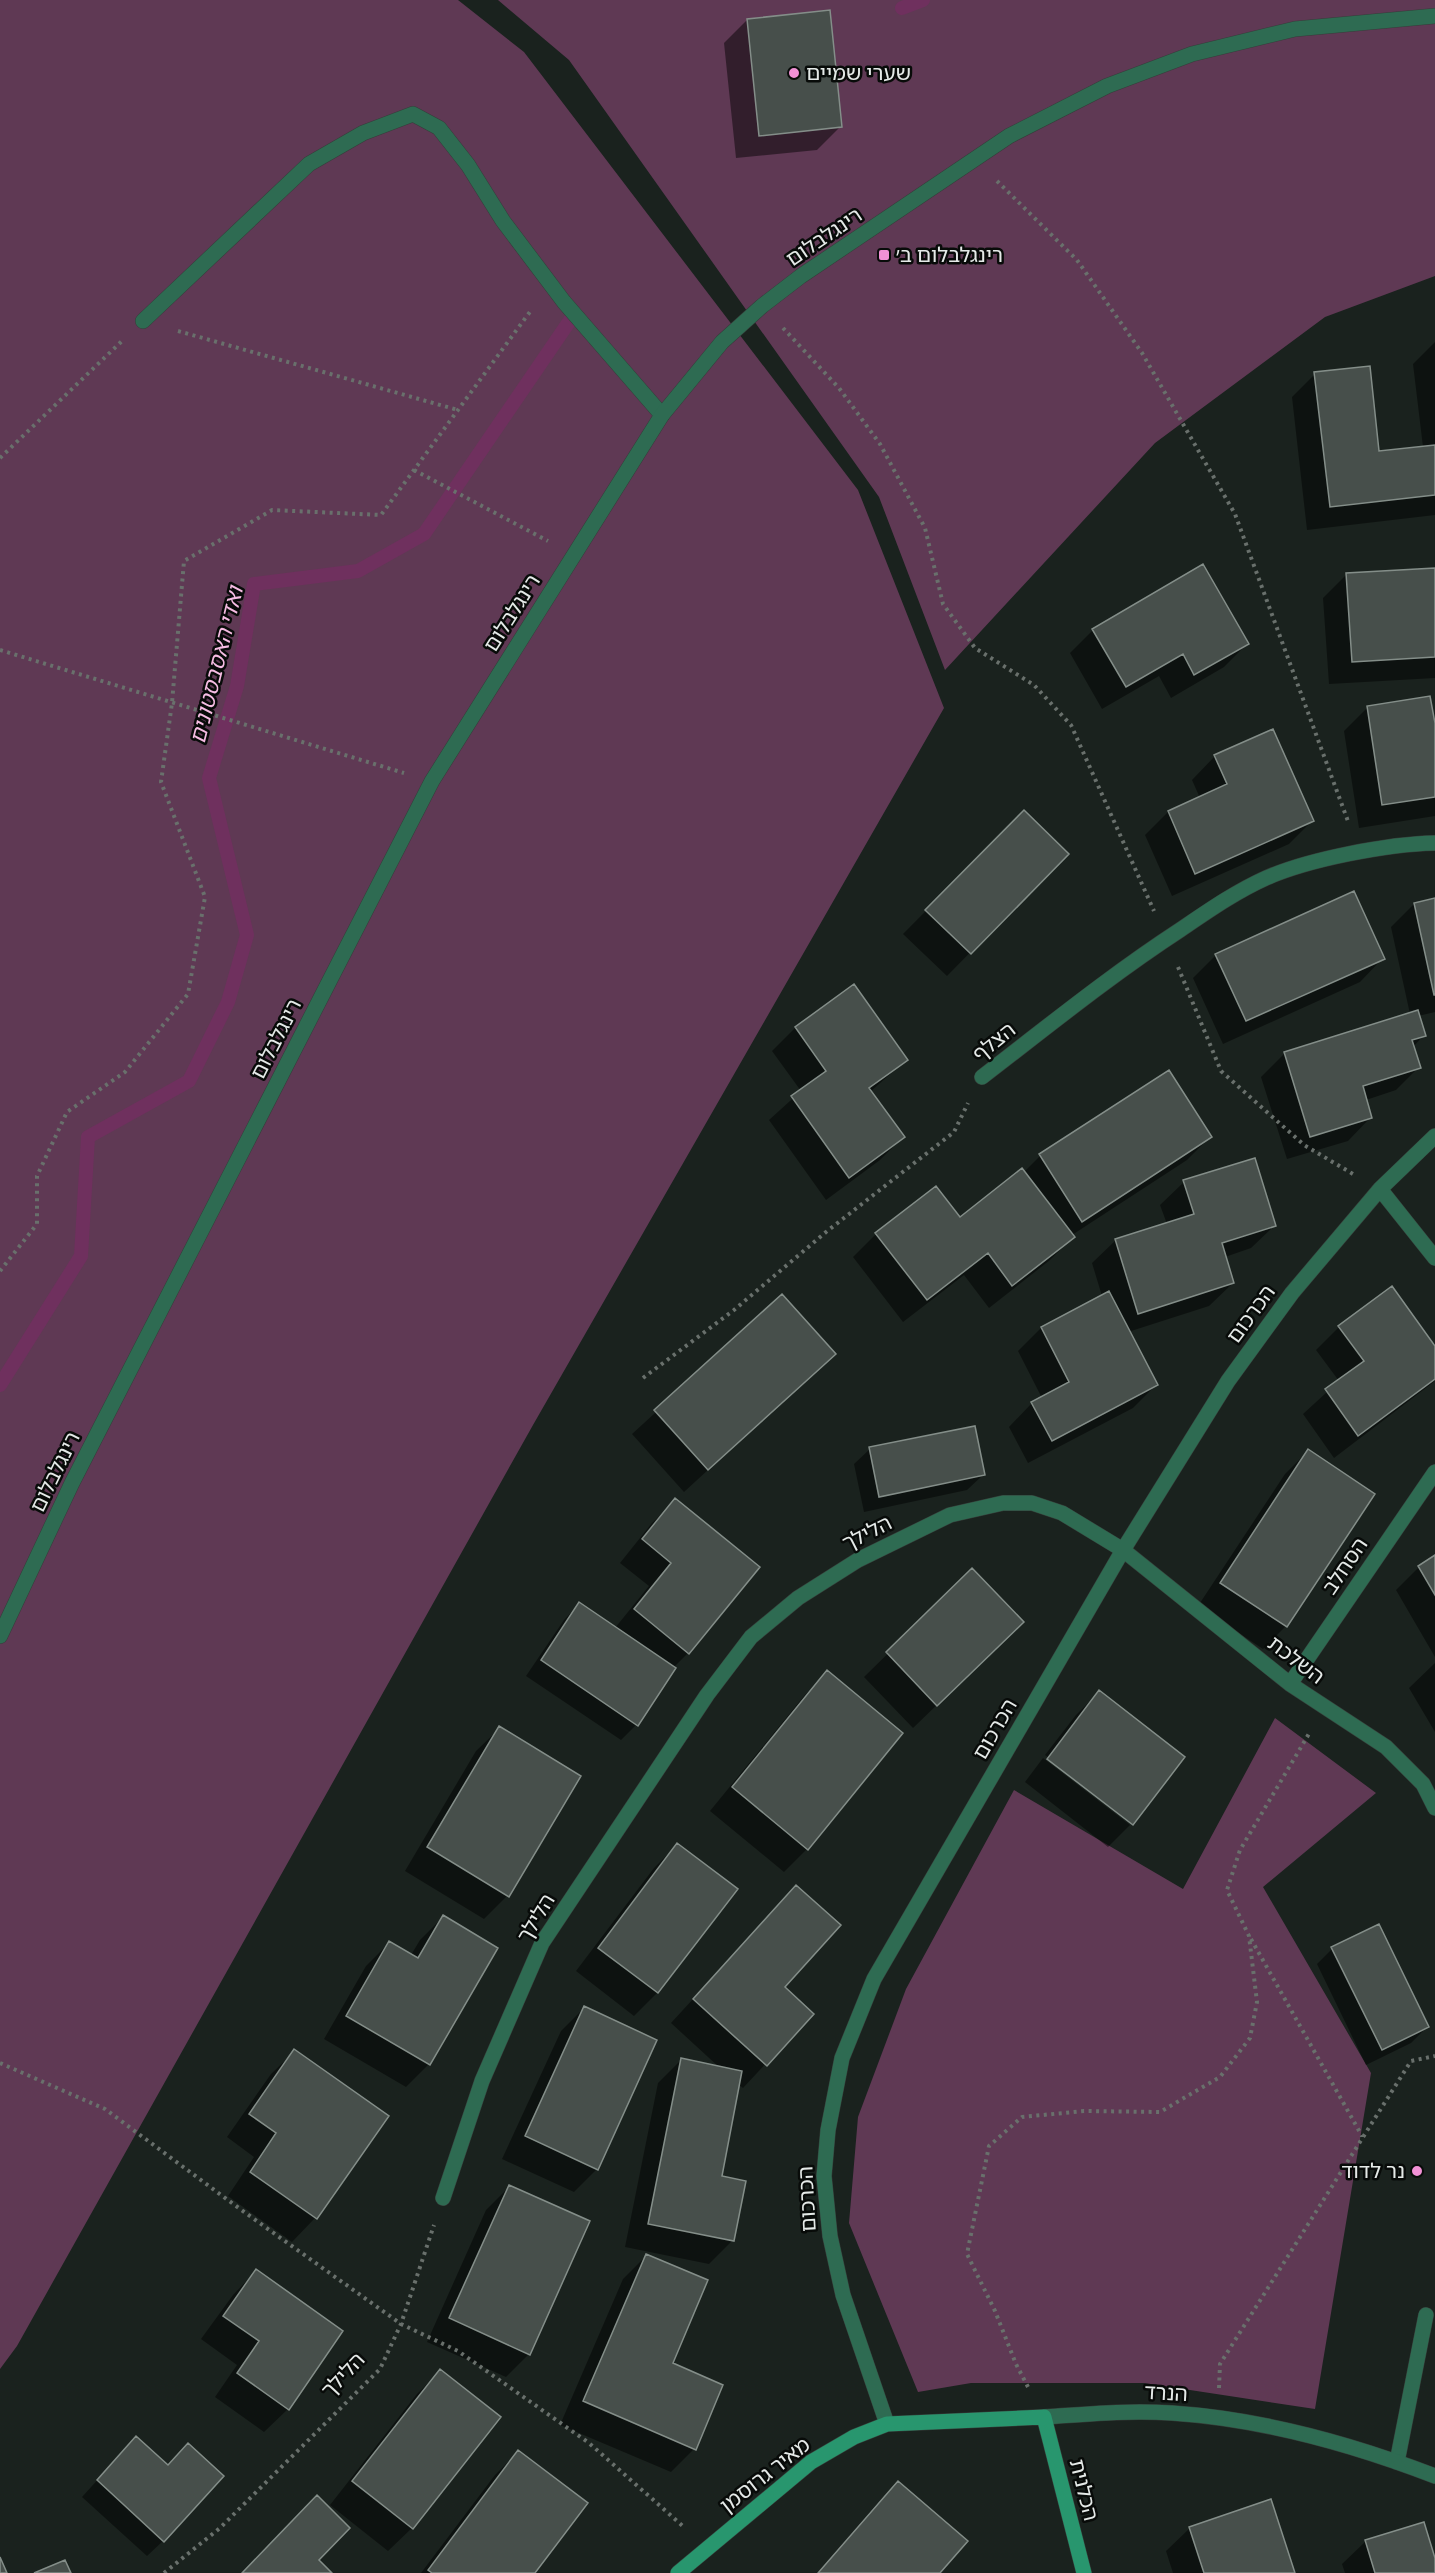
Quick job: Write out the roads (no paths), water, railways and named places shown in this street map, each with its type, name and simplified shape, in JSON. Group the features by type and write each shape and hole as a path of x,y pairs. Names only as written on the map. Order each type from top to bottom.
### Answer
{"street":[{"name":"רינגלבלום","path":"0,1636 72,1483 432,782 572,554 662,415 722,342 762,306 801,276 1009,136 1107,86 1192,54 1295,30 1435,16"},
{"path":"143,321 309,164 363,133 413,114 439,128 468,165 503,221 550,284 662,415"},
{"name":"הצלף","path":"982,1077 1124,967 1230,896 1267,877 1316,861 1409,843 1435,843"},
{"name":"הכרכום","path":"887,2424 843,2295 830,2236 824,2176 828,2130 842,2058 874,1979 1123,1550 1228,1381 1292,1293 1380,1189 1435,1136"},
{"path":"1380,1189 1435,1258"},
{"name":"הסחלב","path":"1290,1684 1435,1472"},
{"name":"הלילך","path":"443,2198 482,2081 542,1944 707,1695 752,1636 798,1598 858,1560 950,1515 992,1505 1032,1503 1062,1513 1123,1550"},
{"name":"השלכת","path":"1123,1550 1290,1684 1386,1747 1424,1784 1435,1808"},
{"path":"1396,2462 1426,2315"},
{"name":"הנרד","path":"887,2424 1115,2412 1217,2417 1335,2442 1435,2476"},
{"name":"הכלנית","path":"1044,2417 1084,2573"},
{"name":"מאיר גרוסמן","path":"678,2573 810,2462 854,2437 887,2424"}],"waterway":[{"name":"ואדי האסבסטונים","path":"902,8 923,0"},
{"name":"ואדי האסבסטונים","path":"0,1385 81,1256 88,1137 189,1081 228,1002 247,935 209,778 237,686 254,584 358,571 424,534 573,316"}],"place":[{"name":"שערי שמיים","path":"794,73"},
{"name":"רינגלבלום ב׳","path":"884,255"},
{"name":"נר לדוד","path":"1417,2171"}]}
